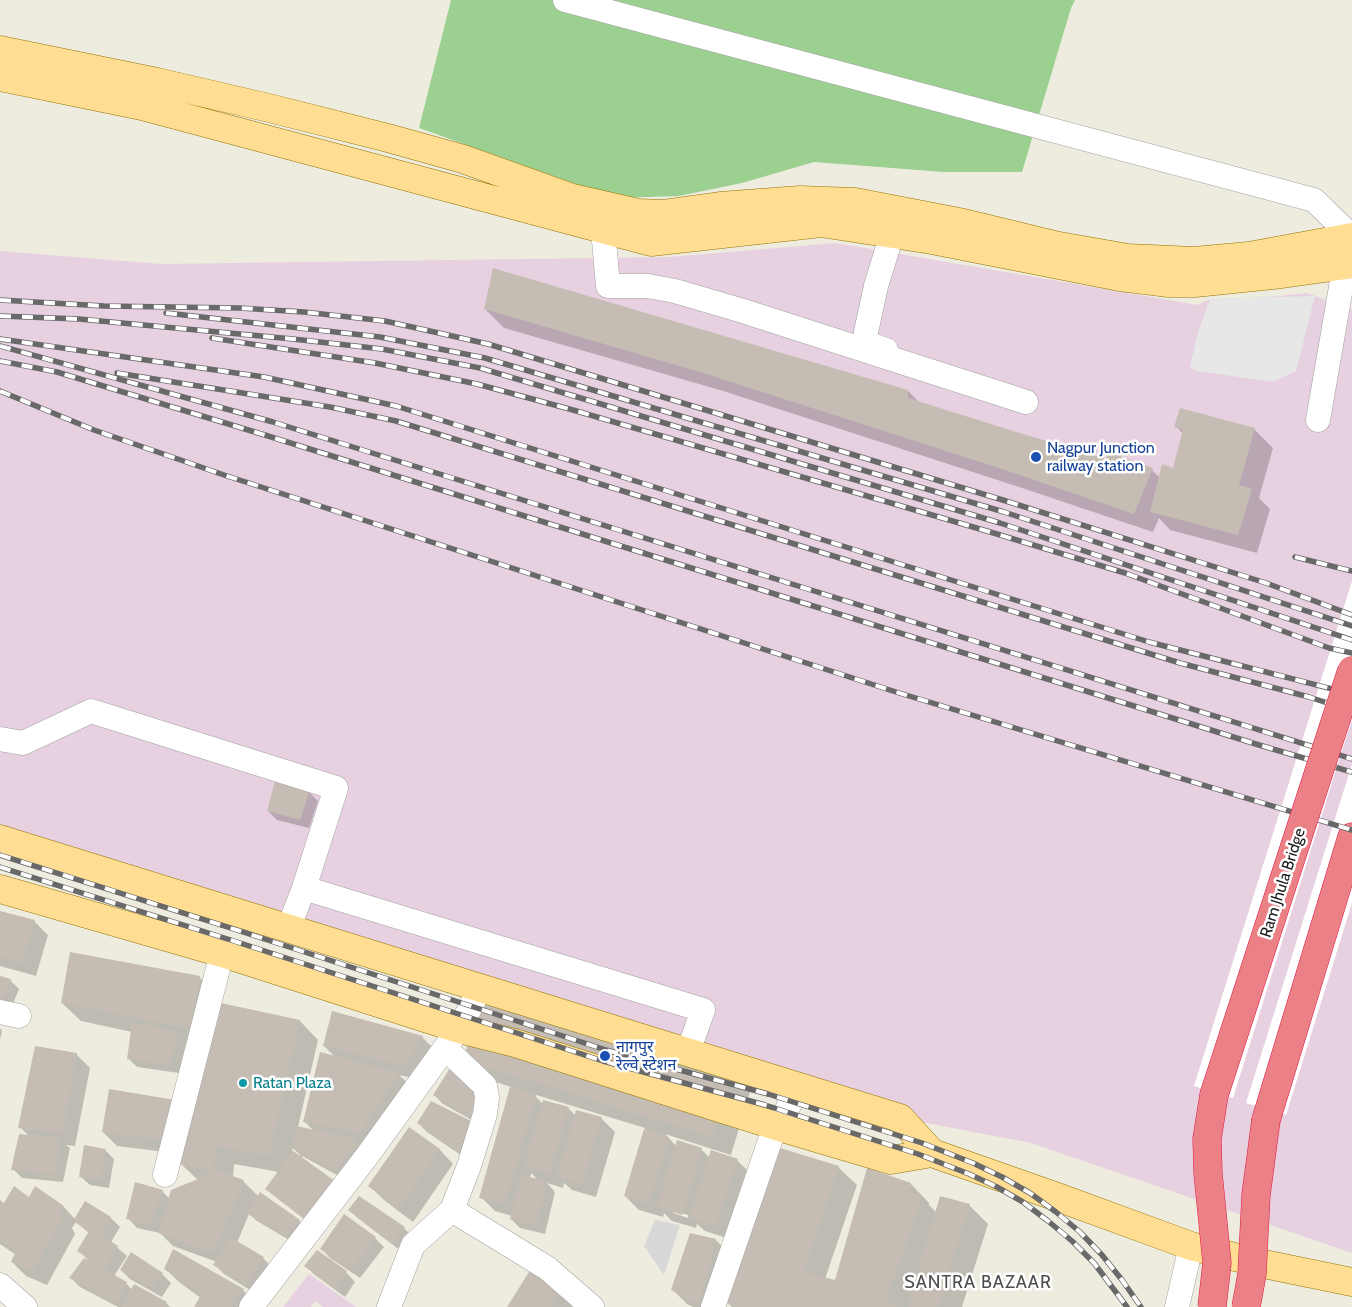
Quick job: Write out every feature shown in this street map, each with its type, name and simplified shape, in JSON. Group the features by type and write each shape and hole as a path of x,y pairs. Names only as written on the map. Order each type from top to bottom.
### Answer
{"highway":[{"name":"Ram Jhula Bridge","path":"1212,1307 1217,1263 1207,1139 1214,1096 1352,670"},
{"path":"1246,1307 1252,1274 1256,1195 1266,1120 1352,837"}],"main road":[{"path":"0,50 157,82 351,129 463,159 572,198 638,213 662,214 720,206 800,200 855,202 964,223 1069,248 1128,258 1194,261 1249,256 1352,237"},
{"path":"0,77 142,106 651,242 821,223 932,240 1120,277 1169,283 1195,283 1282,274 1349,264"},
{"path":"0,839 900,1118 932,1153 1190,1246 1259,1264 1352,1282"},
{"path":"0,889 222,952 452,1038 515,1043 779,1127 890,1160 932,1153"}],"street":[{"path":"566,0 1314,200 1352,237"},
{"path":"603,229 608,286 648,286 676,291 1026,402"},
{"path":"892,234 876,286 866,339 868,344 910,356 907,363"},
{"path":"1318,420 1349,264"},
{"path":"0,739 23,743 91,711 336,788 304,888 288,928"},
{"path":"304,888 702,1010 688,1052"},
{"path":"165,1175 222,952"},
{"path":"251,1307 367,1156 452,1038 481,987"},
{"path":"389,1307 413,1245 452,1210 470,1166 485,1114 487,1098 485,1086 452,1038"},
{"path":"713,1307 771,1138 779,1127 798,1086"},
{"path":"452,1210 547,1268 592,1307"},
{"path":"1177,1307 1190,1246"},
{"path":"0,1285 26,1307"}],"shaded area":[{"path":"836,243 1198,305 1210,299 1270,297 1307,293 1352,309 1352,1253 1031,1143 848,1108 0,831 0,251 161,264 669,257"},
{"path":"1315,296 1296,371 1273,382 1197,371 1190,367 1198,332 1210,299"},
{"path":"655,1220 680,1225 664,1275 644,1246"},
{"path":"309,1274 356,1307 323,1307 315,1301 311,1307 283,1307"}],"green space":[{"path":"451,0 1075,0 1022,172 944,172 814,162 742,183 679,196 615,198 419,128"}],"pier":[{"path":"1352,581 1352,719 1233,1098 1194,1086"},
{"path":"1352,764 1352,903 1286,1115 1246,1103"}],"building":[{"path":"493,268 908,390 908,398 1010,430 1106,459 1109,452 1153,468 1134,514 999,468 700,372 484,309"},
{"path":"1180,408 1255,428 1239,485 1252,489 1238,535 1150,512 1162,464 1173,468 1183,430 1174,427"},
{"path":"275,781 310,790 300,820 267,811"},
{"path":"0,911 35,920 22,963 0,957"},
{"path":"70,952 200,976 190,1029 61,1003"},
{"path":"0,976 11,979 0,1006"},
{"path":"486,986 735,1063 713,1137 463,1060"},
{"name":"Ratan Plaza","path":"221,1003 300,1020 269,1156 215,1146 214,1172 180,1164"},
{"path":"332,1011 423,1036 404,1066 323,1046"},
{"path":"132,1023 178,1031 170,1065 127,1059"},
{"path":"35,1046 77,1053 62,1133 18,1128"},
{"path":"320,1052 399,1073 360,1133 303,1122"},
{"path":"450,1068 484,1093 472,1117 433,1095"},
{"path":"510,1087 536,1095 505,1205 479,1198"},
{"path":"109,1089 175,1100 167,1141 102,1132"},
{"path":"543,1100 569,1107 549,1174 524,1167"},
{"path":"431,1101 477,1124 458,1151 417,1123"},
{"path":"576,1110 602,1117 582,1184 557,1177"},
{"path":"297,1126 358,1140 336,1171 290,1147"},
{"path":"409,1127 440,1149 398,1209 368,1186"},
{"path":"644,1129 669,1137 649,1204 624,1196"},
{"path":"19,1134 61,1138 54,1174 11,1170"},
{"path":"677,1140 702,1148 682,1215 657,1207"},
{"path":"84,1145 106,1149 100,1180 79,1177"},
{"path":"780,1148 839,1166 803,1272 835,1280 867,1168 911,1183 909,1192 922,1197 885,1303 897,1307 737,1307 726,1303"},
{"path":"711,1150 738,1159 716,1226 689,1218"},
{"path":"293,1151 335,1181 304,1219 265,1189"},
{"path":"218,1171 244,1180 213,1253 158,1233 171,1190"},
{"path":"521,1175 547,1181 536,1226 510,1219"},
{"path":"135,1182 163,1190 151,1225 126,1219"},
{"path":"14,1186 29,1197 35,1186 64,1206 59,1213 62,1219 33,1271 11,1262 16,1251 0,1241 0,1200 4,1203"},
{"path":"260,1192 300,1220 287,1236 246,1213"},
{"path":"359,1196 405,1227 391,1243 348,1210"},
{"path":"940,1196 970,1204 938,1307 908,1307"},
{"path":"85,1201 111,1217 101,1235 118,1246 105,1268 77,1251 89,1231 73,1221"},
{"path":"344,1214 376,1237 350,1270 320,1249"},
{"path":"690,1233 716,1239 699,1304 671,1290"},
{"path":"230,1237 264,1257 246,1285 213,1265"},
{"path":"173,1249 244,1289 230,1307 194,1307 201,1295 164,1269"},
{"path":"317,1250 347,1271 335,1289 304,1266"},
{"path":"131,1252 163,1273 152,1289 120,1270"},
{"path":"84,1258 127,1282 117,1303 69,1278"},
{"path":"529,1272 537,1273 560,1291 550,1307 507,1307"},
{"path":"134,1284 167,1302 164,1307 122,1307"}],"railway":[{"path":"0,300 104,306 239,308 304,312 385,321 488,344 1006,501 1266,583 1352,615"},
{"path":"166,313 380,337 485,358 1004,512 1352,626"},
{"path":"0,316 79,319 293,339 382,349 480,368 1000,523 1352,640"},
{"path":"212,338 375,363 477,384 573,410 1125,573 1329,648 1352,653"},
{"path":"0,339 264,377 396,406 1149,642 1352,694"},
{"path":"0,346 273,422 1352,759"},
{"path":"0,361 57,372 268,436 1259,745 1352,772"},
{"path":"117,373 330,407 396,421 1180,663 1309,697 1352,711"},
{"path":"0,391 94,430 224,475 896,692 1352,830"},
{"path":"1295,557 1352,571"},
{"path":"0,855 606,1050 768,1094 922,1143 973,1163 1030,1193 1080,1232 1102,1255 1141,1307"},
{"path":"0,867 603,1061 765,1105 918,1154 969,1174 1023,1202 1072,1241 1094,1263 1127,1307"}],"place":[{"name":"Nagpur Junction railway station","path":"1036,457"},
{"name":"नागपुर रेल्वे स्टेशन","path":"605,1056"},
{"name":"Ratan Plaza","path":"243,1083"}],"district":[{"name":"SANTRA BAZAAR","path":"978,1283"}]}
